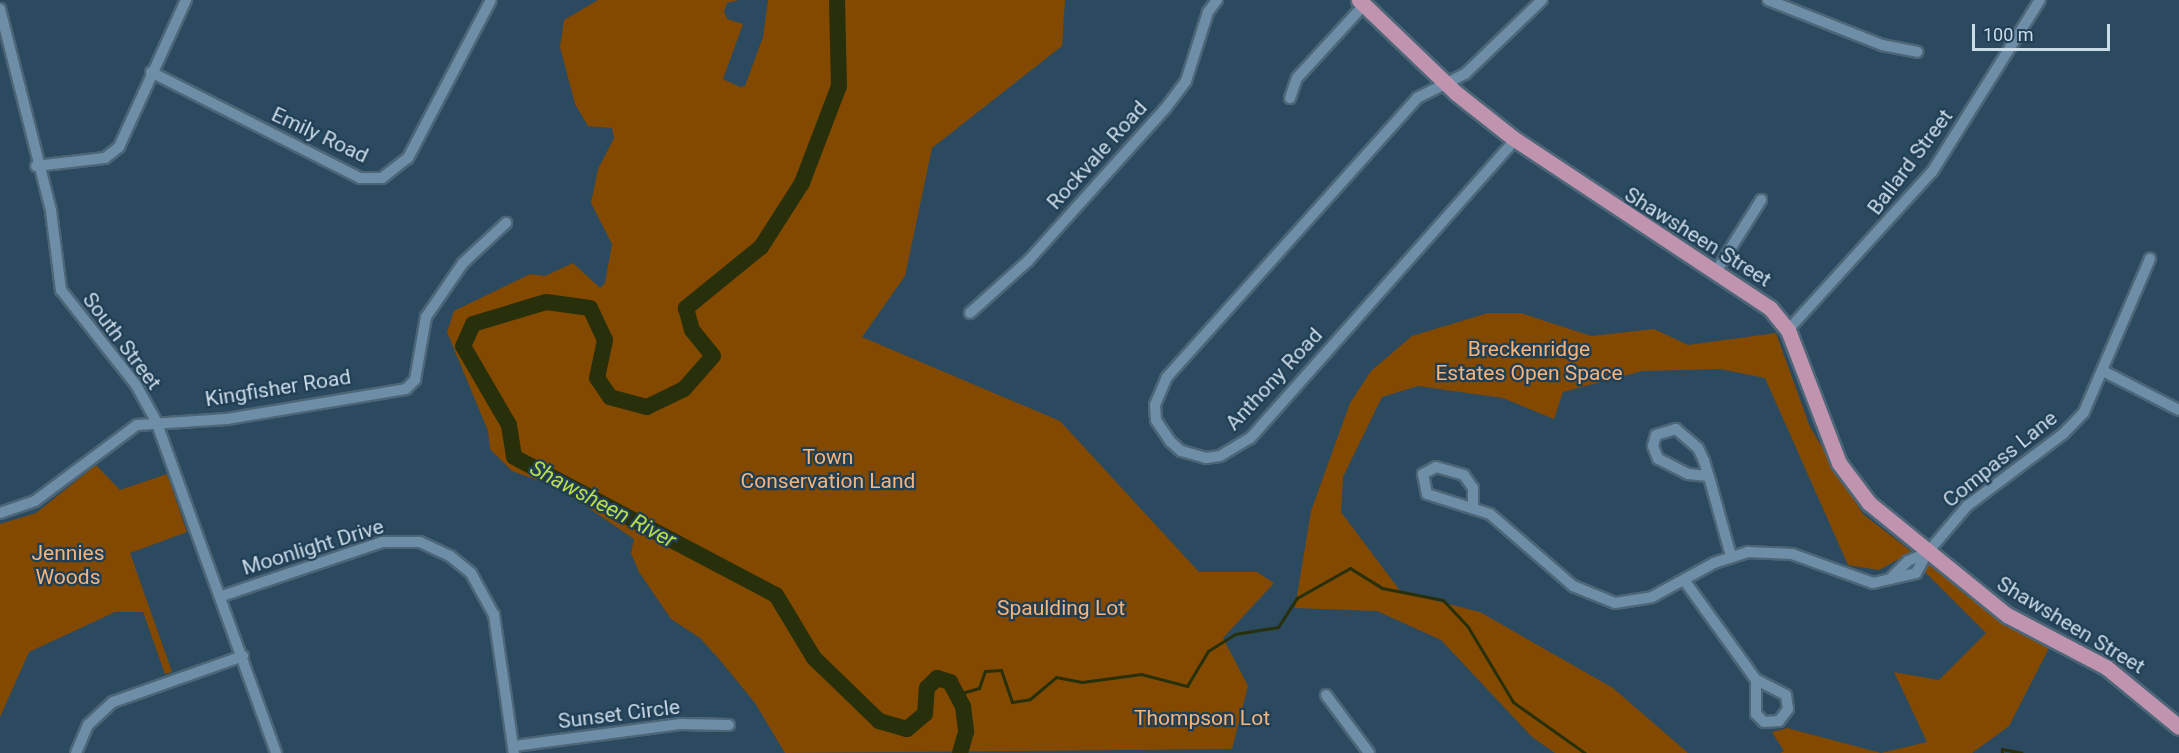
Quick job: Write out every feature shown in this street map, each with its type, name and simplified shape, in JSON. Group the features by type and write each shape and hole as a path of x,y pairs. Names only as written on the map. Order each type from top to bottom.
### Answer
{"main road":[{"name":"Shawsheen Street","path":"1361,2 1443,82 1515,140 1630,219 1717,270 1770,308 1788,330 1839,463 1869,503 1927,553 2007,615 2133,685 2179,727"}],"street":[{"path":"36,166 93,161 114,153 131,128 151,72 186,0"},
{"name":"Emily Road","path":"151,72 360,178 382,178 408,158 491,0"},
{"name":"Rockvale Road","path":"970,313 1028,261 1165,109 1186,81 1208,12 1217,0"},
{"name":"Anthony Road","path":"1515,140 1250,438 1221,456 1181,451 1156,420 1161,385 1417,98 1443,82 1465,74 1542,0"},
{"path":"1768,0 1882,45 1917,52"},
{"name":"Ballard Street","path":"1788,330 1932,172 2040,0"},
{"path":"1290,98 1296,78 1361,2"},
{"name":"South Street","path":"0,9 36,166 51,211 61,290 136,385 156,422 222,596 276,753"},
{"path":"1717,270 1761,200"},
{"name":"Kingfisher Road","path":"0,513 29,505 117,436 156,422 227,419 406,389 415,380 421,329 436,300 463,263 506,223"},
{"name":"Compass Lane","path":"1731,556 1783,552 1866,582 1890,579 1919,571 1927,553 1967,506 2074,424 2103,371 2150,259"},
{"path":"2103,371 2179,410"},
{"path":"1473,506 1474,492 1464,475 1436,467 1423,474 1427,494 1473,506 1510,527 1572,586 1597,599 1643,600 1731,556 1708,476 1698,448 1682,432 1668,428 1656,435 1653,446 1658,459 1688,474 1708,476"},
{"name":"Moonlight Drive","path":"222,596 382,542 413,541 439,550 467,568 494,615 514,750"},
{"path":"1684,579 1756,680"},
{"path":"76,753 88,725 113,702 243,656"},
{"path":"1326,695 1369,753"},
{"name":"Sunset Circle","path":"514,750 681,724 729,725"}],"green space":[{"path":"598,0 739,0 727,3 724,11 727,19 743,24 723,79 740,87 745,86 763,37 768,0 1065,0 1062,46 932,148 905,276 862,337 1060,421 1199,572 1257,572 1274,583 1223,638 1248,686 1232,749 785,753 755,703 719,659 700,638 671,619 639,572 631,553 634,539 561,489 512,471 490,449 488,431 447,332 454,311 530,274 545,276 573,263 600,288 605,283 612,244 591,203 598,169 614,138 612,128 588,126 575,104 560,47 564,20"},
{"name":"Breckenridge Estates Open Space","path":"1488,313 1521,313 1591,336 1654,329 1688,345 1776,333 1810,427 1863,514 2000,620 2049,648 2009,726 1972,753 1881,753 1927,742 1894,672 1939,680 1986,633 1926,573 1899,559 1879,570 1848,565 1765,378 1720,369 1642,371 1563,392 1554,419 1503,398 1418,386 1382,397 1343,477 1341,512 1401,592 1480,612 1613,688 1688,753 1555,753 1532,737 1441,640 1377,611 1295,608 1311,511 1350,403 1371,371 1412,336"},
{"name":"Jennies Woods","path":"96,465 120,490 167,474 187,532 130,553 172,672 165,674 143,612 115,612 29,652 0,717 0,524 36,513"},
{"path":"1787,728 1881,753 1780,753 1784,751 1772,732"}],"waterway":[{"name":"Shawsheen River","path":"837,0 839,86 802,183 761,247 686,308 692,330 713,356 684,389 647,407 610,397 597,378 605,340 590,308 546,302 473,324 463,346 509,425 514,457 776,595 814,658 879,721 907,729 925,714 927,688 937,678 950,682 963,706 966,732 960,753"},
{"path":"958,694 979,688 985,671 1001,670 1012,702 1030,699 1056,677 1082,682 1141,674 1187,686 1208,651 1235,634 1278,627 1297,598 1350,568 1382,588 1443,600 1468,627 1513,702 1585,753"},
{"path":"2002,753 2002,749 2022,753"}],"park label":[{"name":"Town Conservation Land","path":"828,469"},
{"name":"Spaulding Lot","path":"1061,608"},
{"name":"Thompson Lot","path":"1202,718"}]}
